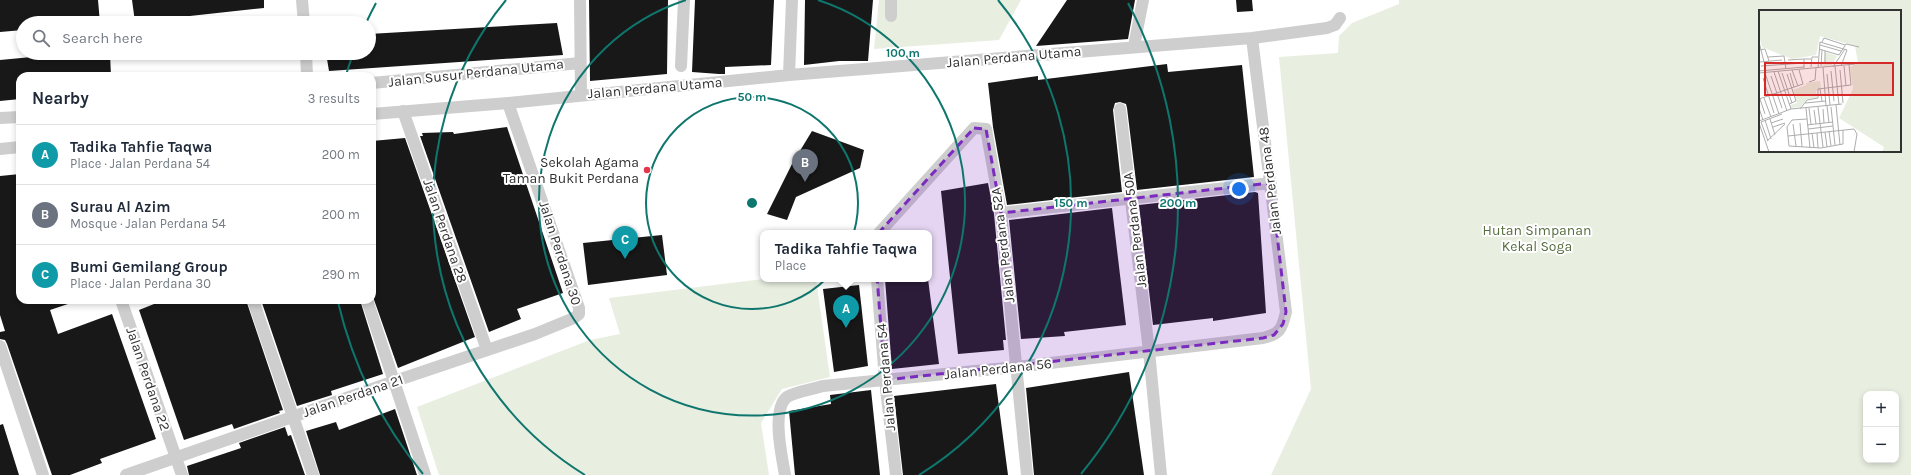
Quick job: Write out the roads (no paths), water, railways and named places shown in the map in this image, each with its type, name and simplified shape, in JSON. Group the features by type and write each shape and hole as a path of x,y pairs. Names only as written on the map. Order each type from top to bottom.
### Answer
{"street":[{"path":"302,0 303,16"},
{"path":"580,0 581,95"},
{"path":"681,66 684,0"},
{"path":"789,75 792,0"},
{"path":"890,16 891,0"},
{"path":"1134,46 1143,0"},
{"name":"Jalan Perdana Utama","path":"376,114 508,103 789,75 1134,46 1252,38 1327,28 1335,25 1340,18"},
{"name":"Jalan Perdana 48","path":"1252,38 1286,312 1283,324"},
{"path":"306,60 307,72"},
{"name":"Jalan Susur Perdana Utama","path":"376,84 580,63"},
{"name":"Jalan Perdana 30","path":"508,103 579,308 579,314"},
{"name":"Jalan Perdana 50A","path":"1120,109 1149,351 1161,475"},
{"name":"Jalan Perdana 28","path":"403,111 487,350"},
{"path":"0,118 16,117"},
{"name":"Jalan Perdana 52A","path":"882,230 974,128 980,127 986,129 1001,213 1027,475"},
{"path":"0,149 16,147"},
{"path":"1001,213 1271,183"},
{"name":"Jalan Perdana 54","path":"877,282 885,380 896,475"},
{"name":"Jalan Perdana 22","path":"122,304 182,475"},
{"path":"254,304 294,417 312,475"},
{"path":"368,304 425,475"},
{"name":"Jalan Perdana 21","path":"126,475 535,334 574,318 579,314"},
{"name":"Jalan Perdana 56","path":"785,475 778,422 780,409 787,397 823,386 1016,367 1263,338 1274,335 1283,324"},
{"path":"0,346 5,379 43,475"}],"place":[{"name":"Sekolah Agama Taman Bukit Perdana","path":"647,170"},
{"name":"Surau Al Azim","path":"805,182"},
{"name":"Bumi Gemilang Group","path":"625,259"},
{"name":"Tadika Tahfie Taqwa","path":"846,328"}],"park label":[{"name":"Hutan Simpanan Kekal Soga","path":"1537,238"}]}
